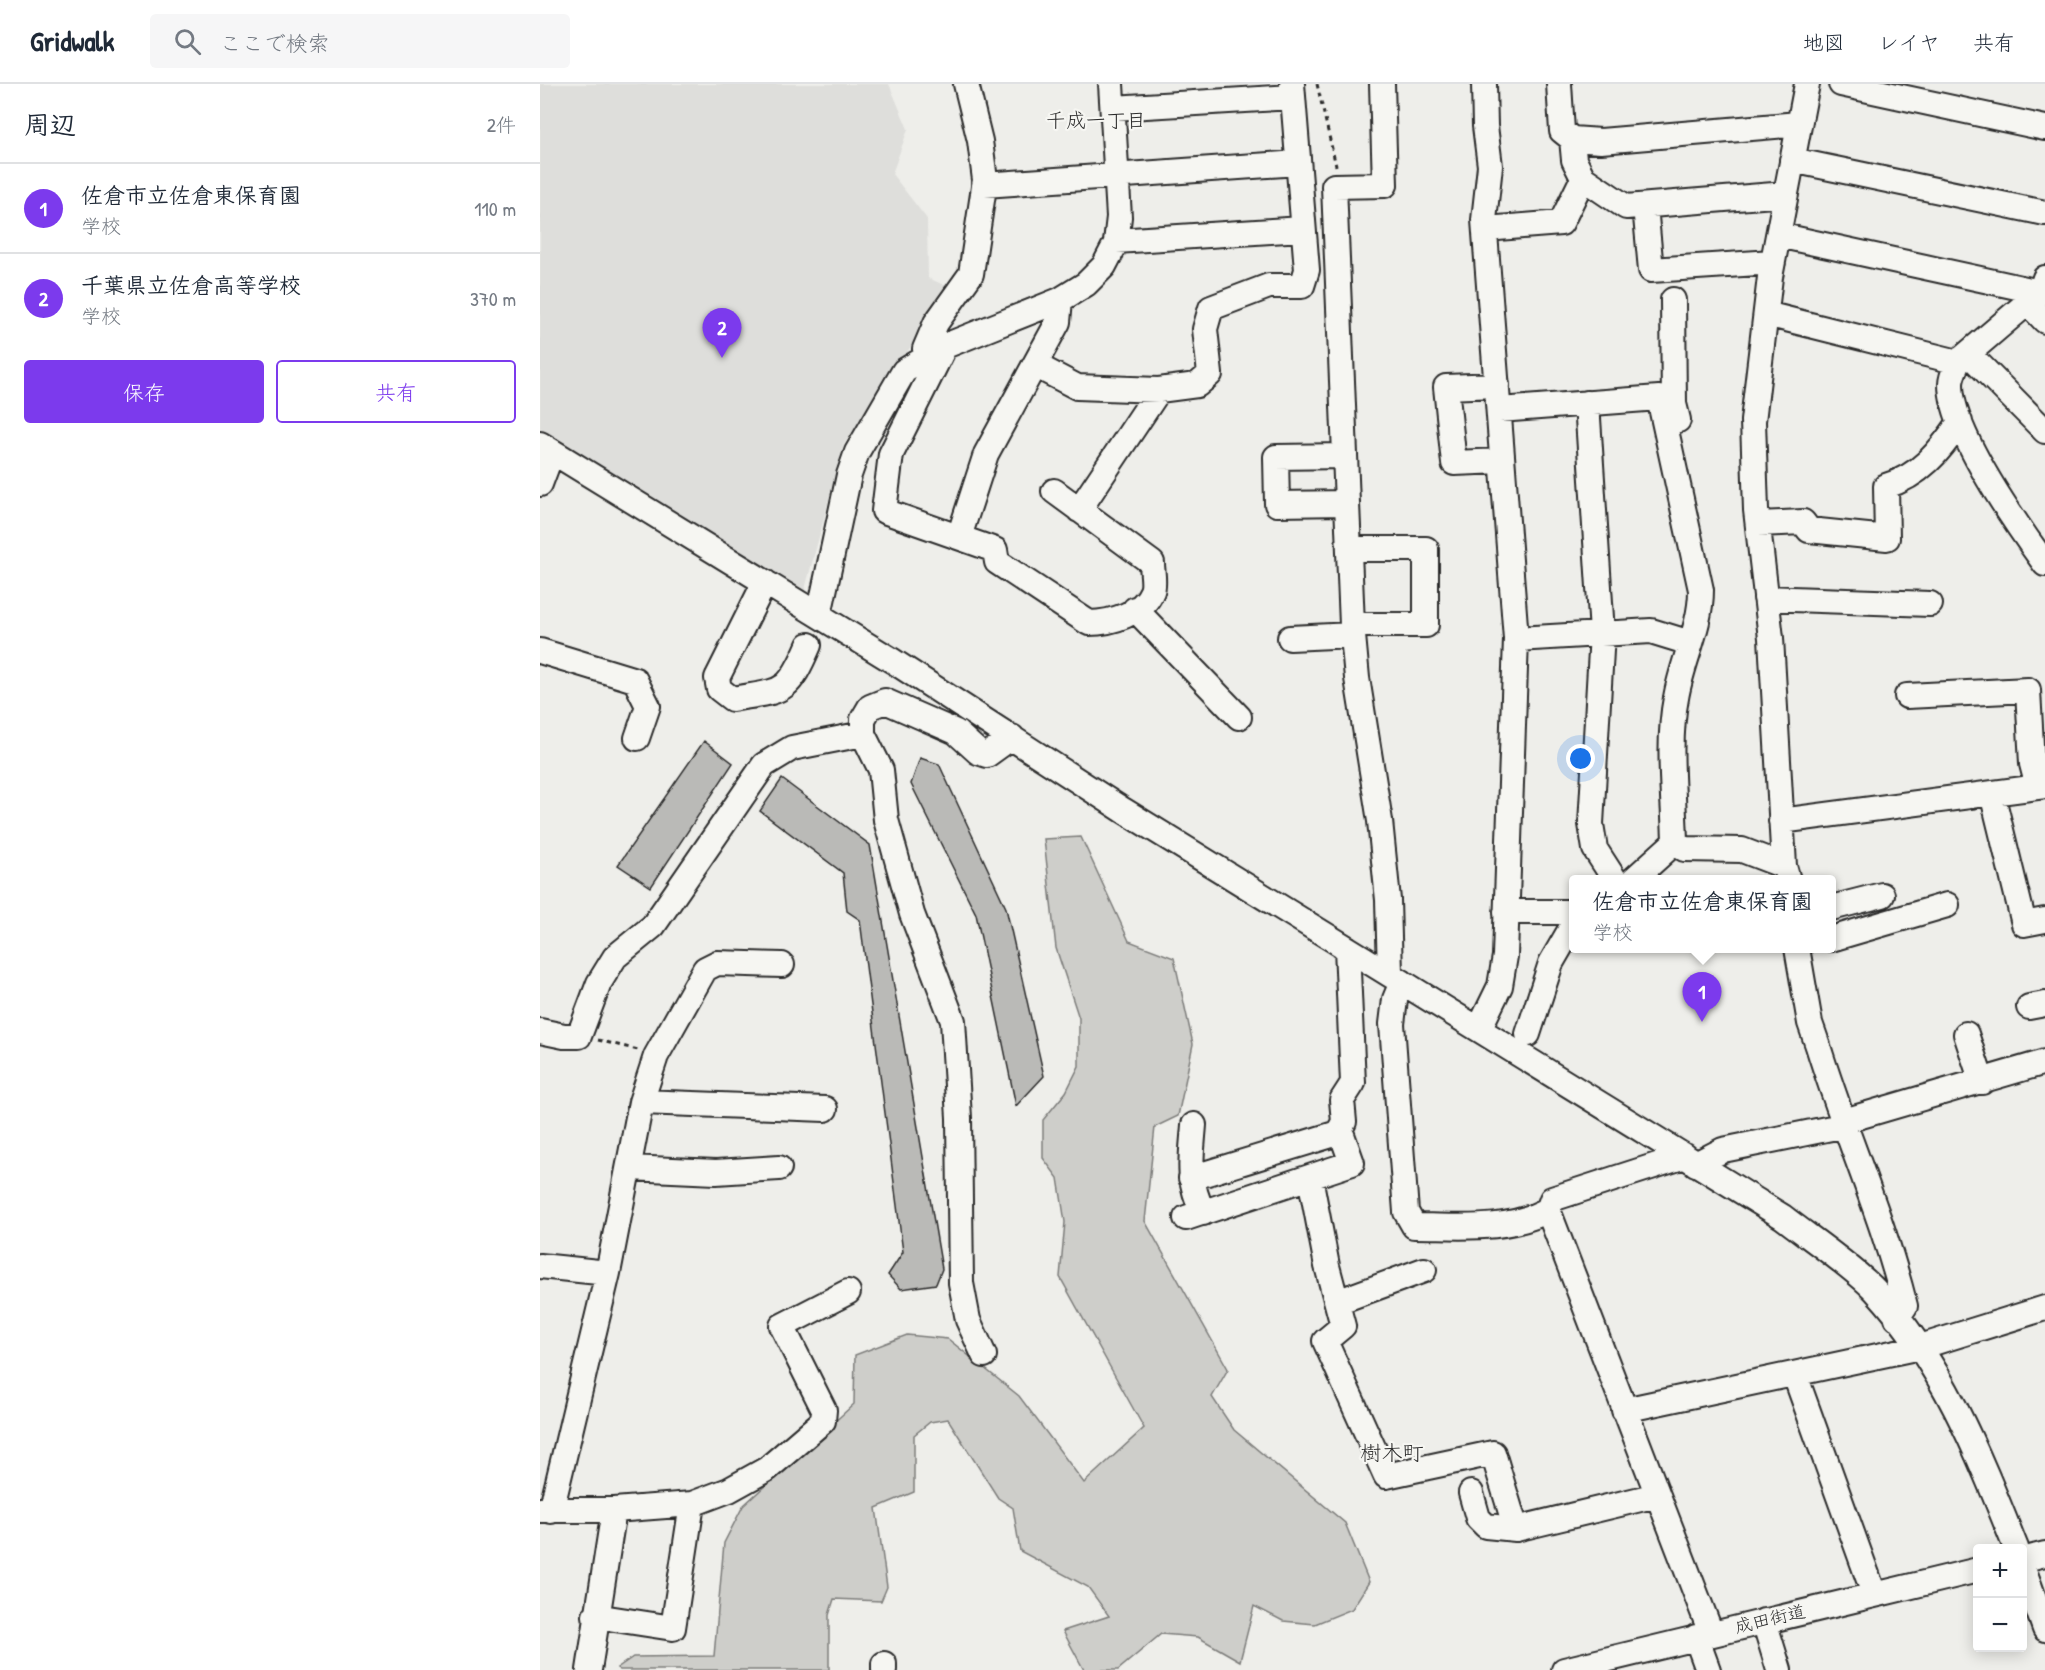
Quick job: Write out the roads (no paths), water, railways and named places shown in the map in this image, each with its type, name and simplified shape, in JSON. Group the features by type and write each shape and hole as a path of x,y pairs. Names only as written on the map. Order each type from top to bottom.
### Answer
{"street":[{"path":"937,349 925,349 936,323 971,274 984,185 980,141 966,84"},
{"path":"1382,84 1385,185 1334,186 1352,630 1370,773 1380,821 1396,978 1392,1024 1406,1212 1414,1226 1499,1226 1548,1210"},
{"path":"1479,1029 1500,986 1505,956 1516,639 1485,230 1490,166 1485,126 1484,84"},
{"path":"1559,84 1562,131 1572,140 1575,160 1583,178 1626,207 1786,194"},
{"path":"1786,873 1771,638 1758,524 1753,421 1773,262 1807,84"},
{"path":"1841,84 2045,128"},
{"path":"819,615 849,475 857,452 904,371 937,349 1060,300 1086,284 1104,267 1116,241 1119,217 1112,96 1292,91 1307,270 1302,286 1269,286 1211,308 1205,329 1210,374 1197,385 1159,390 1077,387 1035,365"},
{"path":"1572,140 1601,141 1799,124"},
{"path":"1792,160 2045,213"},
{"path":"984,185 1298,163"},
{"path":"1485,230 1561,223 1583,178"},
{"path":"1645,206 1651,270 1773,262"},
{"path":"1116,241 1303,229"},
{"path":"1778,236 2037,291"},
{"path":"2037,291 2045,321"},
{"path":"2037,291 1964,358 1951,381 1952,399 1960,422 2008,512 2045,564"},
{"path":"959,537 986,454 1058,322 1060,300"},
{"path":"1673,300 1674,404 1709,562 1713,590 1701,594"},
{"path":"1766,314 1964,358 2045,431"},
{"path":"937,349 891,454 884,511 995,550 997,562 1089,623 1104,623 1145,603 1153,590 1152,563 1054,491"},
{"path":"1497,385 1446,387 1454,463 1503,461"},
{"path":"1079,510 1159,390"},
{"path":"1498,410 1659,398 1701,594 1698,621 1690,643 1673,717 1675,842 1638,875"},
{"path":"1587,404 1602,633 1591,825 1595,849 1612,875"},
{"path":"1758,524 1803,522 1809,530 1887,538 1886,486 1906,480 1938,453 1960,422"},
{"path":"540,484 546,448 819,615 1347,948 1783,1217 1874,1289 1920,1347 1947,1389 2014,1544"},
{"path":"1345,456 1276,457 1277,504 1347,503"},
{"path":"1290,638 1352,630 1426,625 1426,549 1349,549"},
{"path":"765,582 717,678 719,690 732,699 782,690 798,672 809,645"},
{"path":"1766,598 1930,604"},
{"path":"1135,609 1239,717"},
{"path":"1516,639 1651,631 1690,643"},
{"path":"540,651 635,680 648,706 637,738"},
{"path":"1781,821 2043,788 2032,764 2028,690 1907,696"},
{"path":"984,1355 968,1320 961,1283 959,1118 953,1021 912,914 886,820 881,770 863,735 863,719 870,707 885,701 956,732 978,752 987,755 1012,737"},
{"path":"540,1031 579,1036 599,983 615,957 653,926 764,765 792,748 863,735"},
{"path":"1992,793 2024,924 2045,920"},
{"path":"1675,842 1684,849 1742,850 1786,873"},
{"path":"1836,907 1882,895"},
{"path":"1836,938 1947,905"},
{"path":"1506,912 1569,912"},
{"path":"1528,1034 1551,963 1569,932"},
{"path":"1191,1178 1338,1133 1344,1122 1342,1100 1353,1083 1347,948"},
{"path":"1798,953 1810,1023 1879,1211 1894,1263 1905,1306 1897,1318"},
{"path":"782,965 717,963 705,969 656,1056 641,1102 608,1273 545,1511 614,1510 692,1504 729,1490 767,1469 823,1421 824,1410 782,1326 848,1293"},
{"path":"1966,1034 1982,1082"},
{"path":"1707,1670 1704,1635 1657,1495 1548,1210 1552,1199 1723,1150 1845,1123 2045,1062"},
{"path":"641,1102 825,1109"},
{"path":"1194,1125 1191,1178 1194,1216 1352,1163 1340,1129"},
{"path":"629,1168 716,1172 779,1168"},
{"path":"1310,1177 1327,1266 1343,1326 1325,1341 1386,1476 1493,1453 1516,1529"},
{"path":"540,1266 608,1273"},
{"path":"1337,1302 1424,1270"},
{"path":"1624,1410 1920,1347 2045,1308"},
{"path":"1795,1375 1874,1594"},
{"path":"1471,1493 1478,1518 1486,1526 1516,1529 1657,1495"},
{"path":"595,1616 673,1628 692,1504"},
{"path":"589,1670 595,1616 614,1510"},
{"path":"2027,1559 2045,1554"},
{"name":"成田街道","path":"1564,1670 1591,1667 1704,1635 1973,1571"},
{"path":"2027,1579 2045,1629"},
{"path":"1764,1621 1779,1670"}],"place":[{"name":"千葉県立佐倉高等学校","path":"722,358"},
{"name":"佐倉市立佐倉東保育園","path":"1702,1022"}],"district":[{"name":"千成一丁目","path":"1096,120"},
{"name":"樹木町","path":"1392,1453"}]}
